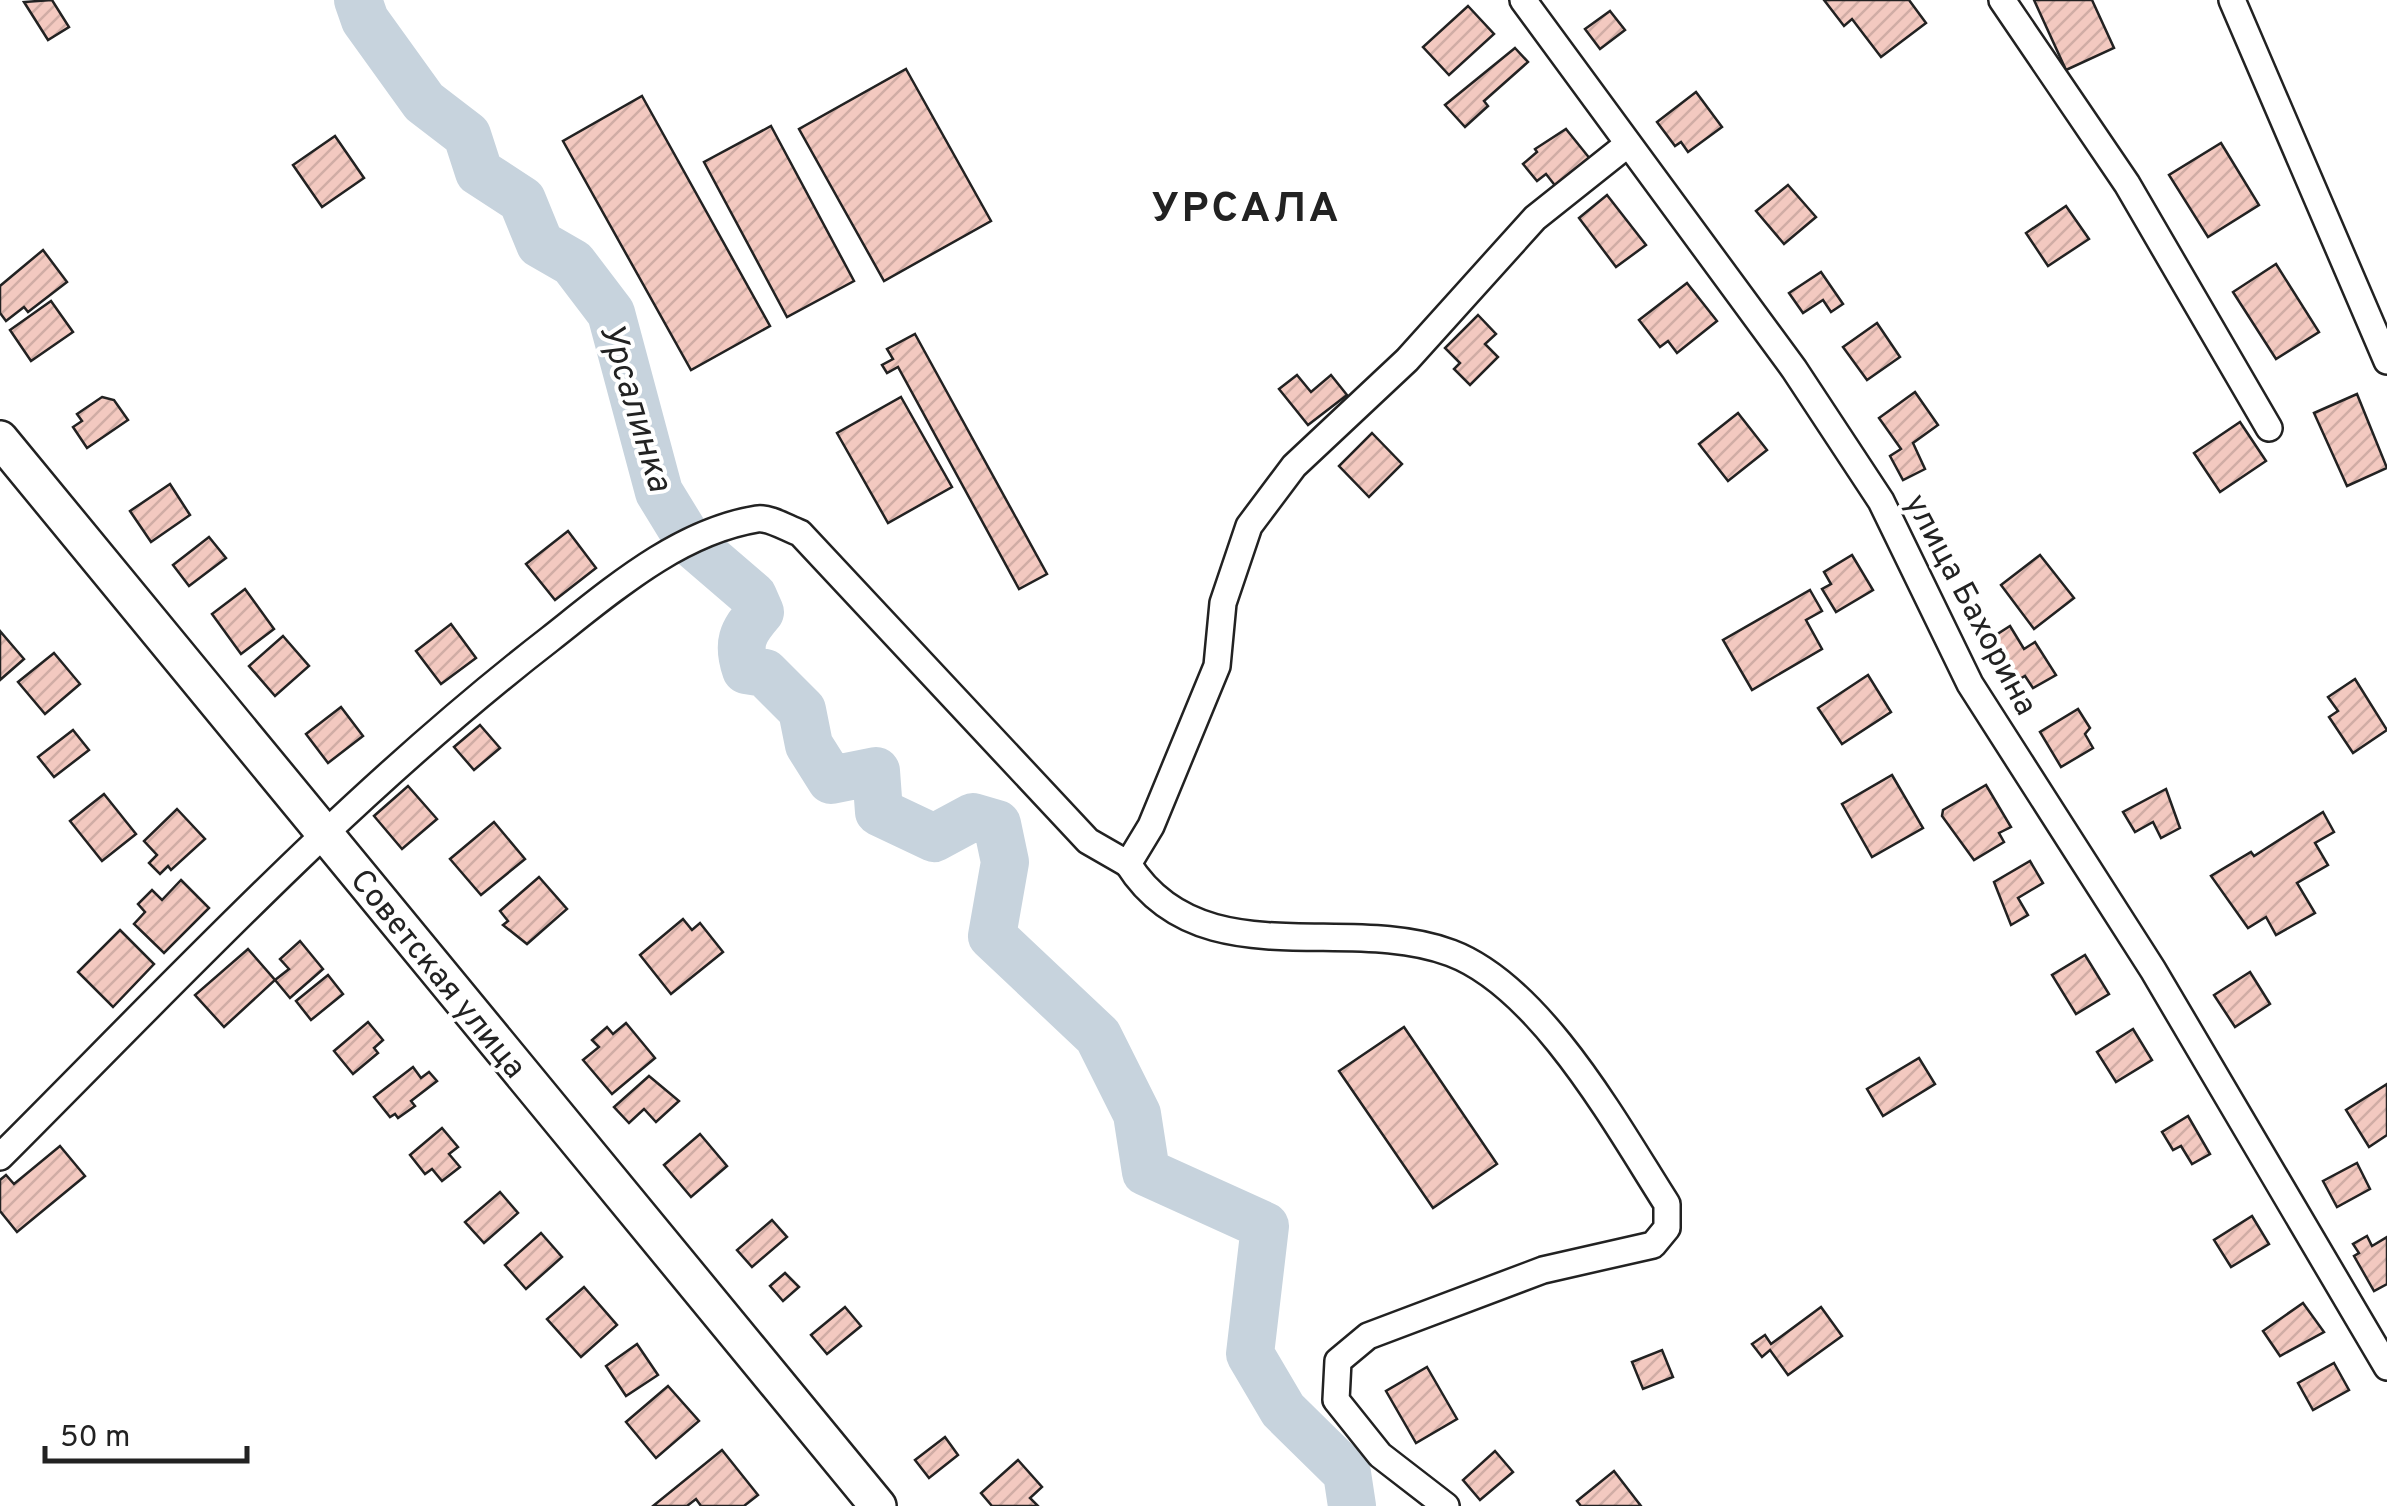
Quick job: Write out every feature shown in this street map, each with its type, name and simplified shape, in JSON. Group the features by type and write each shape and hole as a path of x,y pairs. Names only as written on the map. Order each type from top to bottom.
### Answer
{"street":[{"name":"улица Бахорина","path":"1523,0 1794,369 1882,501 1970,684 2154,970 2387,1367"},
{"path":"2002,0 2127,184 2270,428"},
{"path":"2232,0 2387,361"},
{"path":"1128,864 1151,826 1218,666 1223,603 1249,526 1294,466 1407,360 1536,218 1628,144"},
{"name":"Советская улица","path":"0,438 878,1506"},
{"path":"0,1157 324,833 476,696 611,591 689,541 762,518 800,534 1088,840 1128,864 1140,884 1175,914 1242,935 1396,941 1452,954 1524,1004 1575,1060 1667,1204 1667,1228 1653,1245 1544,1270 1368,1336 1338,1361 1336,1400 1380,1455 1446,1506"}],"building":[{"path":"52,0 69,27 48,40 24,2"},
{"path":"1824,0 1909,0 1926,23 1881,57 1852,19 1844,26"},
{"path":"2034,0 2092,0 2114,48 2066,70"},
{"path":"1468,6 1494,34 1449,75 1423,47"},
{"path":"1610,11 1625,30 1600,49 1585,29"},
{"path":"1515,48 1528,62 1484,101 1488,106 1465,127 1445,105"},
{"path":"906,69 991,221 884,281 799,129"},
{"path":"1696,92 1722,127 1688,152 1681,142 1675,146 1657,122"},
{"path":"642,96 770,326 691,370 563,141"},
{"path":"771,126 854,281 787,317 704,162"},
{"path":"1566,129 1591,160 1557,188 1546,174 1537,181 1523,164 1537,152 1535,149"},
{"path":"335,136 364,178 322,207 293,165"},
{"path":"2221,143 2259,205 2208,237 2169,175"},
{"path":"1788,185 1816,217 1784,244 1756,211"},
{"path":"1607,195 1646,245 1616,267 1579,218"},
{"path":"2066,206 2089,239 2048,266 2026,233"},
{"path":"43,250 67,282 28,312 24,307 6,321 0,313 0,286"},
{"path":"2276,264 2319,332 2276,359 2233,292"},
{"path":"1821,272 1843,304 1831,312 1823,300 1803,313 1789,293"},
{"path":"1687,283 1717,321 1677,353 1668,341 1660,347 1639,320"},
{"path":"51,301 73,332 31,361 10,330"},
{"path":"1478,315 1496,334 1485,344 1498,357 1470,385 1454,369 1460,363 1445,348"},
{"path":"1877,323 1900,357 1867,380 1843,347"},
{"path":"915,334 1047,574 1019,589 898,367 887,373 882,365 893,359 887,349"},
{"path":"1297,375 1311,392 1331,375 1347,395 1308,425 1279,389"},
{"path":"1915,392 1938,425 1913,443 1925,469 1903,480 1890,456 1901,449 1879,418"},
{"path":"2357,394 2387,468 2347,486 2314,413"},
{"path":"102,397 114,400 128,420 87,448 73,427 82,421 77,414"},
{"path":"901,397 952,487 888,523 837,433"},
{"path":"1738,413 1767,450 1728,481 1699,444"},
{"path":"2240,422 2266,461 2220,492 2194,453"},
{"path":"1372,433 1402,464 1369,497 1339,466"},
{"path":"170,484 190,515 151,542 130,511"},
{"path":"568,531 596,568 555,600 526,564"},
{"path":"209,537 226,558 189,586 173,565"},
{"path":"1852,555 1873,590 1836,612 1822,589 1831,584 1824,572"},
{"path":"2040,555 2074,598 2034,629 2001,585"},
{"path":"245,589 274,629 241,654 212,614"},
{"path":"1810,590 1822,611 1806,620 1822,649 1752,690 1723,640"},
{"path":"451,624 476,658 441,684 416,651"},
{"path":"2010,626 2024,649 2035,642 2056,675 2033,688 2025,676 2011,684 1985,642"},
{"path":"0,631 24,659 0,680"},
{"path":"283,636 309,666 275,696 249,666"},
{"path":"54,653 80,684 45,714 18,682"},
{"path":"1868,675 1891,712 1842,744 1818,708"},
{"path":"2355,679 2387,730 2353,753 2329,717 2338,711 2328,697"},
{"path":"341,707 363,736 328,763 306,734"},
{"path":"2078,709 2090,728 2085,734 2093,748 2061,767 2040,732"},
{"path":"480,725 500,748 474,770 454,747"},
{"path":"73,730 89,750 54,777 38,757"},
{"path":"1892,775 1923,828 1872,857 1842,804"},
{"path":"1986,785 2011,827 1999,833 2004,842 1974,860 1942,816 1943,810"},
{"path":"408,786 437,819 402,849 374,816"},
{"path":"2166,789 2180,828 2161,838 2153,822 2135,832 2123,812"},
{"path":"104,794 136,834 102,861 70,821"},
{"path":"177,809 205,839 171,870 168,866 160,874 149,863 157,855 144,841"},
{"path":"2323,812 2334,832 2315,843 2328,865 2297,883 2315,913 2276,935 2266,917 2248,928 2211,876 2251,852 2254,856"},
{"path":"494,822 525,859 481,895 450,859"},
{"path":"2030,861 2043,883 2018,898 2028,915 2011,925 1994,882"},
{"path":"539,877 567,909 527,944 503,925 508,921 500,911"},
{"path":"181,880 209,908 164,953 134,924 145,912 138,904 152,890 162,900"},
{"path":"683,919 692,930 700,923 723,952 671,994 640,955"},
{"path":"120,930 154,964 113,1007 78,972"},
{"path":"300,941 323,969 290,998 275,980 289,969 280,959"},
{"path":"248,949 275,980 224,1027 195,995"},
{"path":"2085,955 2109,994 2076,1014 2052,975"},
{"path":"2250,972 2270,1004 2235,1027 2214,995"},
{"path":"328,975 343,994 311,1020 296,1001"},
{"path":"368,1022 383,1040 374,1048 378,1053 353,1074 334,1051"},
{"path":"626,1023 655,1058 612,1094 583,1060 599,1047 592,1040 607,1027 613,1034"},
{"path":"1404,1027 1497,1164 1433,1208 1339,1071"},
{"path":"2133,1029 2152,1060 2116,1082 2097,1052"},
{"path":"1919,1058 1935,1084 1883,1116 1867,1089"},
{"path":"413,1067 421,1078 429,1072 437,1081 411,1101 415,1106 398,1118 395,1114 390,1117 374,1097"},
{"path":"649,1076 679,1101 656,1122 644,1109 629,1123 614,1107"},
{"path":"2387,1084 2387,1135 2369,1147 2346,1110"},
{"path":"2188,1116 2210,1154 2192,1164 2181,1146 2173,1150 2162,1132"},
{"path":"442,1128 458,1147 449,1154 460,1167 442,1181 432,1169 425,1174 410,1155"},
{"path":"700,1134 727,1166 691,1197 664,1165"},
{"path":"60,1146 85,1176 17,1232 0,1211 0,1180 6,1175 14,1184"},
{"path":"2357,1163 2370,1189 2337,1207 2323,1181"},
{"path":"500,1192 518,1213 484,1243 465,1222"},
{"path":"2252,1216 2269,1244 2231,1267 2214,1240"},
{"path":"772,1220 787,1237 752,1267 737,1250"},
{"path":"541,1233 562,1257 526,1289 505,1265"},
{"path":"2367,1236 2372,1246 2387,1237 2387,1284 2374,1291 2354,1256 2359,1253 2353,1244"},
{"path":"785,1273 799,1287 783,1301 770,1286"},
{"path":"584,1287 617,1325 581,1357 547,1319"},
{"path":"2303,1303 2324,1332 2280,1356 2263,1331"},
{"path":"845,1307 861,1326 827,1354 811,1335"},
{"path":"1821,1307 1842,1336 1788,1375 1770,1350 1762,1357 1752,1344 1765,1335 1771,1344"},
{"path":"637,1344 658,1375 626,1396 606,1366"},
{"path":"1662,1350 1673,1377 1643,1389 1632,1362"},
{"path":"2334,1363 2349,1390 2313,1410 2298,1383"},
{"path":"1427,1367 1457,1419 1416,1443 1386,1391"},
{"path":"668,1386 699,1421 656,1458 626,1422"},
{"path":"945,1437 958,1455 929,1478 915,1460"},
{"path":"722,1450 758,1495 744,1506 701,1506 696,1499 687,1506 653,1506"},
{"path":"1495,1451 1513,1472 1480,1500 1463,1480"},
{"path":"1018,1460 1042,1487 1030,1498 1038,1506 992,1506 981,1493"},
{"path":"1614,1471 1641,1506 1581,1506 1577,1501"}],"waterway":[{"name":"Урсалинка","path":"358,0 365,20 424,102 467,135 479,172 522,200 540,244 573,263 611,313 659,492 689,541 753,596 760,612 743,639 746,670 765,673 802,710 809,745 831,780 876,771 879,812 934,838 973,817 997,824 1005,862 992,936 1098,1036 1137,1114 1146,1172 1265,1226 1250,1354 1283,1410 1347,1473 1352,1506"}],"district":[{"name":"УРСАЛА","path":"1246,206"}]}
